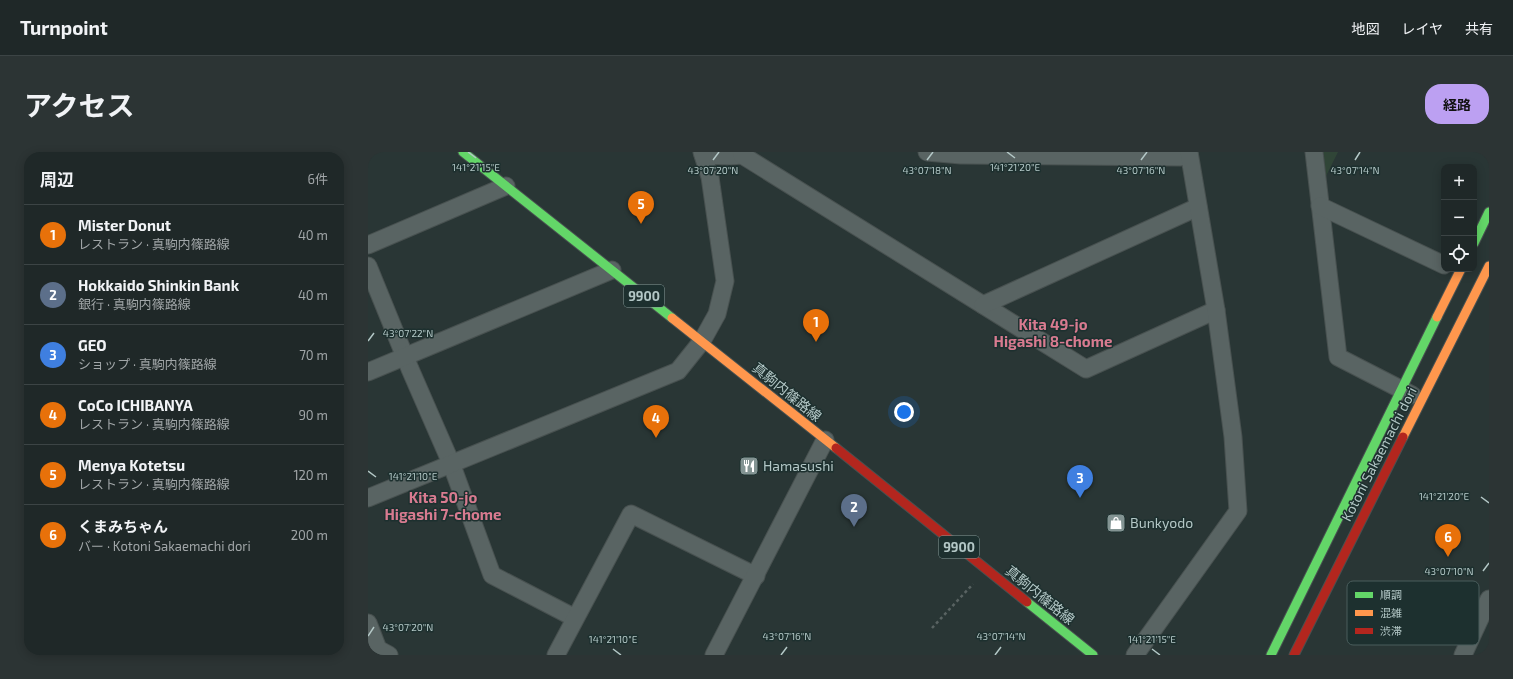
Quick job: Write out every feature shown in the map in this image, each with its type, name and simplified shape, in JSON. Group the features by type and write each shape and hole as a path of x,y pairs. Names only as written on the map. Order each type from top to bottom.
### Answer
{"street":[{"name":"真駒内篠路線","path":"463,152 702,341 1093,655"},
{"path":"927,152 961,155 1180,157 1189,154 1216,310 1232,437 1238,511 1135,655"},
{"path":"1314,152 1338,358 1422,400"},
{"path":"368,498 678,371 702,341 717,314 725,281 710,177 703,153 730,156 743,154 1086,369 1216,310"},
{"path":"368,245 506,186"},
{"path":"1320,206 1441,264"},
{"path":"984,305 1198,207"},
{"path":"1477,237 1489,212"},
{"path":"368,266 451,463 492,575 575,618"},
{"name":"Kotoni Sakaemachi dori","path":"1294,655 1489,266"},
{"path":"368,372 612,270"},
{"name":"Kotoni Sakaemachi dori","path":"1271,655 1402,390 1456,272"},
{"path":"714,655 825,440"},
{"path":"556,655 631,514 756,576"},
{"path":"1479,621 1489,599"},
{"path":"368,623 378,649 389,655"},
{"path":"1463,655 1468,645"}],"path":[{"path":"932,628 973,584"}],"green space":[{"path":"1323,152 1338,152 1326,176"}],"traffic: fast":[{"path":"463,152 672,318"},
{"path":"1477,237 1489,212"},
{"path":"1271,655 1437,317"},
{"path":"1027,602 1093,655"}],"traffic: slow":[{"path":"1403,437 1489,266"},
{"path":"1437,317 1460,272"},
{"path":"672,318 836,448"}],"traffic: jam":[{"path":"1294,655 1403,437"},
{"path":"836,448 1027,602"}],"place":[{"name":"Menya Kotetsu","path":"641,224"},
{"name":"Mister Donut","path":"816,342"},
{"name":"CoCo ICHIBANYA","path":"656,438"},
{"name":"Hamasushi","path":"749,466"},
{"name":"GEO","path":"1080,498"},
{"name":"Bunkyodo","path":"1116,523"},
{"name":"Hokkaido Shinkin Bank","path":"854,527"},
{"name":"くまみちゃん","path":"1448,557"}],"district":[{"name":"Kita 49-jo Higashi 8-chome","path":"1053,334"},
{"name":"Kita 50-jo Higashi 7-chome","path":"443,506"}]}
